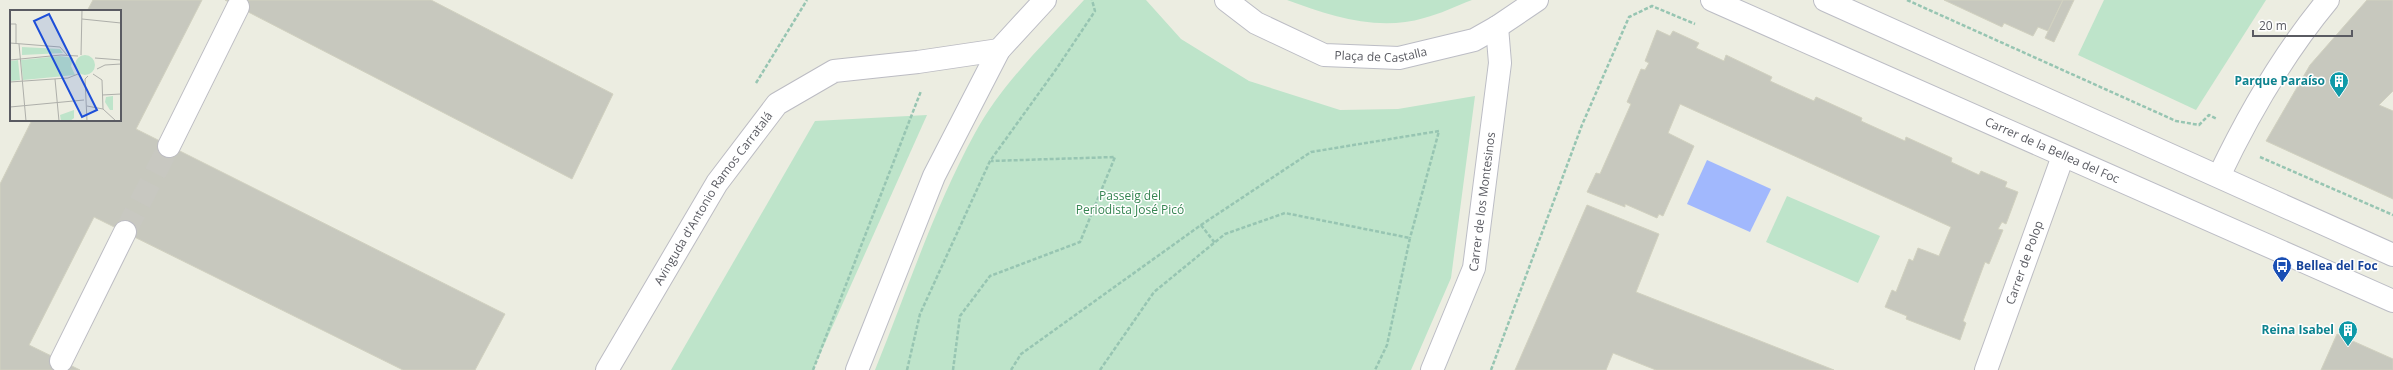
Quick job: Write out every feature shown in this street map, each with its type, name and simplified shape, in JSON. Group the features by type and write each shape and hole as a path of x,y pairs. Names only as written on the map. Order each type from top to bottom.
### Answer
{"main road":[{"path":"857,370 934,176 999,50 1045,0"},
{"name":"Plaça de Castalla","path":"1226,0 1256,23 1324,55 1399,58 1474,40 1497,27 1537,0"},
{"path":"1825,0 2393,255"},
{"path":"2219,176 2240,132 2272,76 2308,23 2328,0"},
{"name":"Carrer de la Bellea del Foc","path":"1714,1 2393,301"},
{"path":"169,146 238,7"},
{"name":"Carrer de los Montesinos","path":"1432,370 1474,268 1500,63 1497,27"},
{"name":"Avinguda d'Antonio Ramos Carratalá","path":"606,370 718,183 777,104 834,71 999,50"},
{"name":"Carrer de Polop","path":"1986,370 2063,156"},
{"path":"61,361 125,232"}],"path":[{"path":"907,370 920,314 990,161 1057,68 1095,11 1092,0"},
{"path":"1907,0 2176,121 2199,125 2209,115 2240,132 2248,141 2250,152 2393,216"},
{"path":"1491,370 1582,125 1629,17 1652,6 1707,29 1714,1"},
{"path":"813,370 934,59"},
{"path":"1011,370 1021,354 1201,225 1311,152 1439,131 1410,238 1387,346 1375,370"},
{"path":"953,370 960,316 986,281 990,276 1080,242 1115,157 990,161"},
{"path":"1100,370 1154,292 1225,234 1285,213 1410,238"},
{"path":"1201,225 1215,243"}],"green space":[{"name":"Passeig del Periodista José Picó","path":"1084,0 1146,0 1181,39 1249,81 1340,110 1398,109 1475,96 1451,278 1411,370 875,370 934,220 960,161 975,133 998,97 1011,80"},
{"path":"1287,0 1472,0 1442,12 1407,22 1372,23 1320,12"},
{"path":"2104,0 2266,0 2196,110 2078,55"},
{"path":"927,115 813,370 671,370 815,121"},
{"path":"1787,196 1880,236 1858,283 1766,242"}],"water":[{"path":"1707,160 1771,189 1750,232 1687,204"}],"building":[{"path":"93,0 202,0 136,129 505,314 475,370 403,370 94,217 29,345 80,370 0,370 0,184 32,121 121,121 121,10 88,10"},
{"path":"225,0 431,0 613,94 572,179"},
{"path":"1944,0 2063,0 2048,31 2038,27 2033,36 2004,23 2002,27"},
{"path":"2063,0 2074,0 2054,42 2045,38"},
{"name":"Parque Paraíso","path":"2367,0 2393,0 2393,91 2379,105 2393,111 2393,199 2266,141 2310,65"},
{"path":"1657,30 1670,36 1673,31 1699,43 1696,48 1724,61 1726,55 1772,77 1770,81 1814,101 1816,97 1862,118 1861,121 1905,141 1906,137 1952,158 1951,162 1979,175 1981,171 2007,182 2005,187 2018,192 2006,224 2002,222 1998,229 2003,230 1989,264 1985,262 1963,321 1966,323 1960,340 1906,319 1907,316 1885,307 1892,290 1896,292 1909,259 1913,261 1918,248 1939,256 1951,227 1680,104 1668,133 1694,146 1663,216 1659,214 1657,218 1625,204 1625,207 1587,192 1596,173 1600,174 1631,104 1627,102 1641,69 1645,70 1649,63 1645,61"},
{"path":"1587,205 1659,234 1636,292 1834,370 1656,370 1613,353 1606,370 1515,370"},
{"name":"Reina Isabel","path":"2337,334 2393,359 2393,370 2321,370"}],"tunnel":[{"path":"125,232 169,146"}],"place":[{"name":"Parque Paraíso","path":"2339,98"},
{"name":"Bellea del Foc","path":"2282,283"},
{"name":"Reina Isabel","path":"2348,347"}]}
